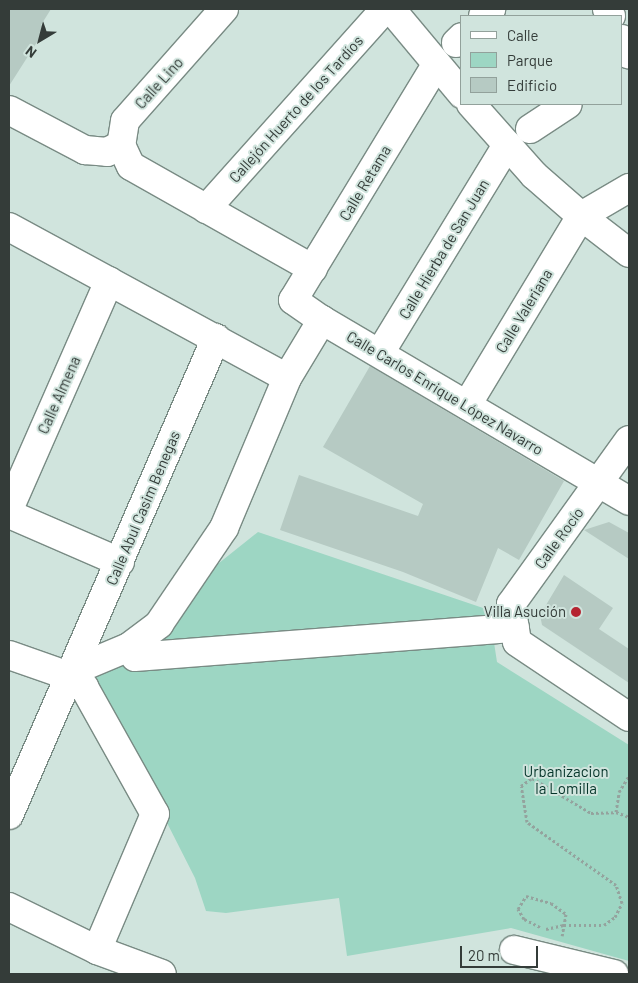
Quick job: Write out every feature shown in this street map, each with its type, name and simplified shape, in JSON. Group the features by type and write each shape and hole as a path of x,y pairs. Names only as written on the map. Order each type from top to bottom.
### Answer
{"street":[{"name":"Calle Lino","path":"126,155 124,121 224,9"},
{"name":"Callejón Huerto de los Tardíos","path":"206,209 385,9"},
{"path":"391,9 460,92"},
{"path":"623,41 629,55"},
{"name":"Calle Retama","path":"293,300 436,65"},
{"path":"472,105 534,175 581,216 629,253"},
{"path":"530,129 566,105"},
{"path":"9,110 86,150 126,155 206,209 313,270"},
{"name":"Calle Hierba de San Juan","path":"380,352 507,144"},
{"path":"581,216 629,188"},
{"name":"Calle Valeriana","path":"467,405 581,216"},
{"path":"9,227 287,378"},
{"name":"Calle Almena","path":"9,509 110,281"},
{"name":"Calle Carlos Enrique López Navarro","path":"293,300 322,320 380,352 629,501"},
{"path":"71,674 129,648 159,624 224,528 287,378 322,320"},
{"name":"Calle Abul Casim Benegas","path":"9,815 216,338"},
{"name":"Calle Rocío","path":"516,635 511,604 629,440"},
{"path":"9,514 120,562"},
{"path":"135,657 516,635 629,717"},
{"path":"9,655 71,674 84,687 155,814 97,950"},
{"path":"9,906 97,950 162,974"},
{"path":"514,950 614,974"}],"path":[{"path":"616,812 619,792 629,776"},
{"path":"564,961 562,935 564,925 566,914 551,903 526,896 518,909 524,919 544,929 564,925 604,925 615,917 622,903 616,885 527,822 521,786 532,778 591,813 616,812 629,817"}],"green space":[{"name":"Urbanizacion la Lomilla","path":"258,532 489,610 497,662 629,745 629,961 511,928 347,956 339,898 226,913 206,911 195,878 92,675 199,579"}],"building":[{"path":"9,9 51,9 41,25 46,28 9,86"},
{"path":"370,366 564,481 519,560 498,548 476,602 403,572 280,530 299,475 418,516 423,504 323,447"},
{"path":"609,522 629,533 629,559 584,530"},
{"name":"Villa Asución","path":"564,575 613,608 599,629 629,649 629,683 542,625 540,615"}],"place":[{"name":"Villa Asución","path":"576,612"}]}
